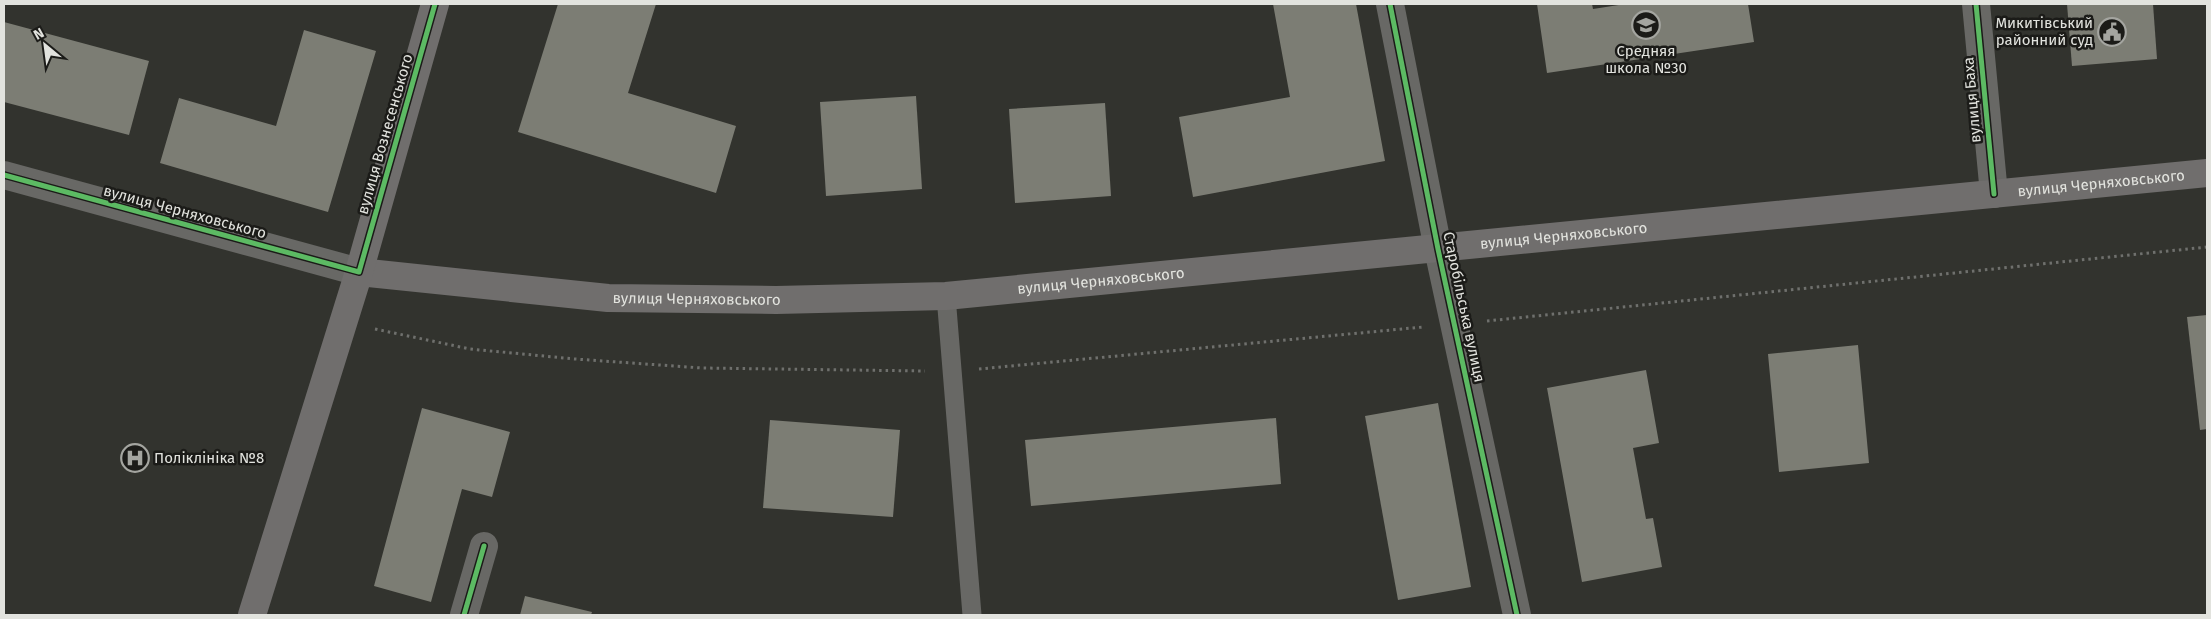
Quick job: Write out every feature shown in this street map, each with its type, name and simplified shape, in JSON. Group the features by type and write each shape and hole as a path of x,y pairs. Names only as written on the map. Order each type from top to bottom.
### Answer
{"main road":[{"name":"вулиця Вознесенського","path":"252,615 359,272 435,4"},
{"name":"вулиця Черняховського","path":"359,272 608,298 776,300 946,296 1438,250 2207,173"}],"street":[{"name":"Старобільська вулиця","path":"1390,4 1438,250 1517,615"},
{"name":"вулиця Баха","path":"1976,4 1994,194"},
{"name":"вулиця Черняховського","path":"4,176 359,272"},
{"path":"464,615 484,546"}],"lane":[{"path":"946,296 972,615"}],"path":[{"path":"344,322 470,349 575,359 702,368 952,372 1454,324 2207,247"}],"building":[{"path":"558,4 656,4 628,93 736,126 716,193 518,132"},
{"path":"1273,4 1356,4 1385,161 1193,197 1179,117 1290,97"},
{"name":"Средняя школа №30","path":"1537,4 1592,4 1593,9 1625,4 1748,4 1754,42 1547,73"},
{"name":"Микитівський районний суд","path":"2067,4 2153,4 2157,59 2072,66"},
{"path":"4,22 149,61 129,135 4,102"},
{"path":"304,30 376,51 328,212 160,163 179,98 276,126"},
{"path":"916,96 922,189 826,196 820,102"},
{"path":"1105,103 1111,196 1015,203 1009,109"},
{"path":"2207,315 2207,429 2200,430 2187,317"},
{"path":"1858,345 1869,463 1779,472 1768,354"},
{"path":"1646,370 1659,443 1633,448 1646,519 1653,518 1662,567 1582,582 1547,388"},
{"path":"1438,403 1471,587 1398,600 1365,416"},
{"path":"422,408 510,432 492,497 462,489 431,602 374,586"},
{"path":"1276,418 1281,484 1031,506 1025,440"},
{"path":"770,420 900,430 893,517 763,508"},
{"path":"525,596 592,612 591,615 520,615"}],"cycle path":[{"path":"4,175 359,272 435,4"},
{"path":"1390,4 1438,249 1517,615"},
{"path":"1976,4 1994,194"},
{"path":"464,615 484,546"}],"place":[{"name":"Средняя школа №30","path":"1646,25"},
{"name":"Микитівський районний суд","path":"2112,32"},
{"name":"Поліклініка №8","path":"135,458"}]}
